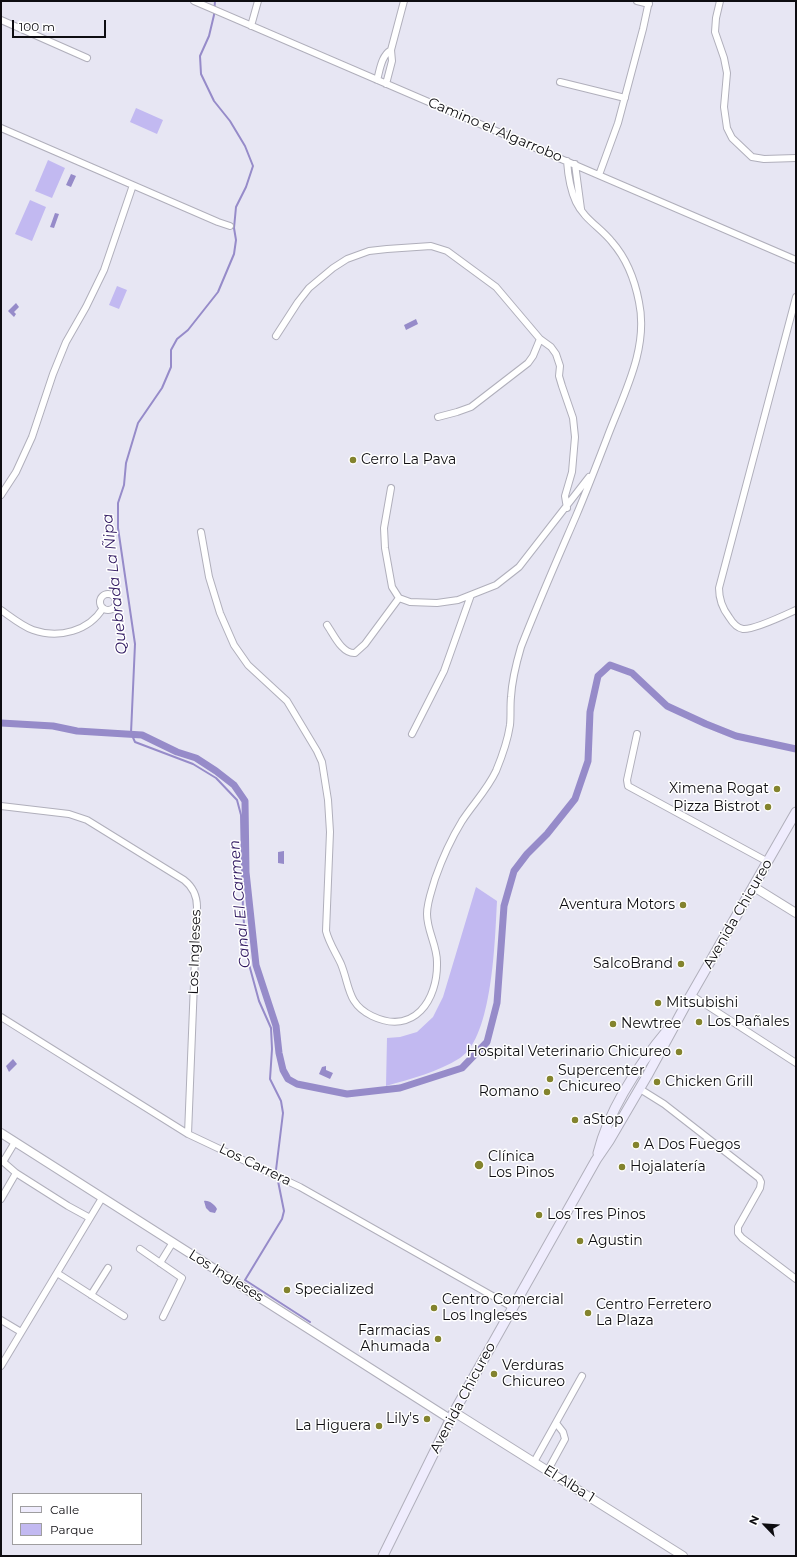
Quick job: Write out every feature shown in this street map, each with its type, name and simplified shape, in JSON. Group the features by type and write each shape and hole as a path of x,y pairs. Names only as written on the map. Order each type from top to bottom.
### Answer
{"main road":[{"name":"Avenida Chicureo","path":"383,1556 452,1415 596,1160 640,1089 673,1031 680,1015 796,812"},
{"name":"Avenida Chicureo","path":"596,1160 609,1123 634,1074 647,1055 680,1015"}],"street":[{"name":"Camino el Algarrobo","path":"194,1 796,260"},
{"path":"251,26 258,1"},
{"path":"386,84 392,61 391,50 404,1"},
{"path":"599,175 615,133 649,3 637,1"},
{"path":"720,1 716,18 715,32 726,65 724,107 728,128 732,138 752,157 796,158"},
{"path":"1,20 87,58"},
{"path":"377,80 385,56 391,50"},
{"path":"560,82 625,98"},
{"path":"1,128 230,226"},
{"path":"201,532 212,589 234,645 252,668 287,701 322,762 328,800 330,832 326,931 330,944 340,963 351,996 358,1006 370,1016 386,1021 406,1021 420,1013 425,1007 434,986 437,969 437,956 427,915 436,877 452,839 462,820 488,785 496,770 510,725 512,682 519,654 595,470 638,355 642,336 642,321 637,293 624,260 612,242 576,203 571,189 567,161"},
{"path":"575,164 582,211"},
{"path":"1,495 16,472 32,437 53,374 66,342 86,307 104,270 133,185"},
{"path":"276,336 309,288 347,259 378,250 430,246 446,251 489,281 502,293 540,339 551,347 558,358 562,386 574,418 575,454 571,479 565,496 567,508"},
{"path":"796,297 719,588 719,594 727,615 736,626 742,629 754,627 796,610"},
{"path":"438,417 462,411 475,404 528,363 533,356 540,339"},
{"path":"391,488 384,528 385,548 392,587 399,598 410,602 437,603 458,600 496,585 519,567 567,508 595,470"},
{"path":"412,734 444,671 471,595"},
{"path":"327,626 344,649 349,653 355,653 362,647 399,598"},
{"path":"1,610 28,628 41,632 57,634 70,632 85,626 94,619 103,608"},
{"path":"637,734 627,780 627,784 630,788 768,862"},
{"name":"Los Ingleses","path":"1,806 75,815 87,820 184,880 193,889 197,907 188,1134"},
{"path":"754,887 796,913"},
{"path":"691,996 796,1063"},
{"name":"Los Carrera","path":"1,1017 188,1134 300,1187 512,1307"},
{"path":"640,1089 664,1104 759,1178 761,1182 760,1188 738,1227 738,1233 742,1238 796,1279"},
{"name":"Los Ingleses","path":"1,1133 102,1198 452,1415"},
{"path":"15,1142 2,1161 16,1173 90,1218"},
{"path":"1,1199 16,1173"},
{"path":"1,1366 102,1198"},
{"path":"160,1263 173,1242"},
{"path":"140,1249 182,1278 163,1317"},
{"path":"91,1295 108,1268"},
{"path":"57,1273 124,1316"},
{"path":"1,1320 21,1332"},
{"path":"534,1462 582,1376"},
{"name":"El Alba 1","path":"452,1415 548,1470 683,1556"},
{"path":"548,1470 565,1439 564,1432 556,1423"}],"green space":[{"path":"136,108 163,120 157,134 130,122"},
{"path":"48,160 65,168 52,198 35,191"},
{"path":"30,200 46,207 32,241 15,234"},
{"path":"117,286 127,290 119,309 109,305"},
{"path":"476,887 497,901 490,986 486,1009 479,1030 471,1047 460,1058 433,1071 386,1086 387,1038 400,1037 417,1032 433,1017 443,997"}],"shaded area":[{"path":"71,174 76,176 71,187 66,185"},
{"path":"55,213 59,214 54,228 50,227"},
{"path":"16,303 19,307 14,312 16,314 14,317 8,311"},
{"path":"416,319 418,324 406,330 404,325"},
{"path":"284,851 284,864 278,863 278,852"},
{"path":"13,1059 17,1064 9,1072 6,1066"},
{"path":"326,1066 326,1070 333,1073 330,1079 319,1074 322,1067"},
{"path":"204,1201 210,1202 215,1206 217,1209 215,1213 210,1212 206,1208"}],"waterway":[{"name":"Quebrada La Ñipa","path":"215,1 214,15 209,36 200,56 201,74 214,101 230,121 245,146 253,166 246,187 236,207 234,228 236,240 234,254 218,292 188,330 177,339 171,350 171,367 162,388 138,423 126,463 124,485 118,503 118,528 135,644 131,733 135,742 193,764 216,778 237,800 241,815 243,912 247,957 259,1001 271,1028 272,1049 270,1079 281,1101 283,1113 276,1170"},
{"name":"Canal El Carmen","path":"1,723 53,726 77,731 142,735 177,752 196,758 234,785 245,801 246,872 256,965 276,1026 279,1053 283,1070 288,1079 297,1084 347,1094 400,1088 462,1068 487,1042 497,1003 504,906 514,871 527,854 547,834 575,799 588,761 590,712 598,676 610,665 632,673 667,706 706,724 736,736 796,749"},
{"name":"Quebrada La Ñipa","path":"278,1181 284,1211 282,1219 245,1280 310,1322"}],"place":[{"name":"Cerro La Pava","path":"353,460"},
{"name":"Ximena Rogat","path":"777,789"},
{"name":"Pizza Bistrot","path":"768,807"},
{"name":"Aventura Motors","path":"683,905"},
{"name":"SalcoBrand","path":"681,964"},
{"name":"Mitsubishi","path":"658,1003"},
{"name":"Los Pañales","path":"699,1022"},
{"name":"Newtree","path":"613,1024"},
{"name":"Hospital Veterinario Chicureo","path":"679,1052"},
{"name":"Supercenter Chicureo","path":"550,1079"},
{"name":"Chicken Grill","path":"657,1082"},
{"name":"Romano","path":"547,1092"},
{"name":"aStop","path":"575,1120"},
{"name":"A Dos Fuegos","path":"636,1145"},
{"name":"Clínica Los Pinos","path":"479,1165"},
{"name":"Hojalatería","path":"622,1167"},
{"name":"Los Tres Pinos","path":"539,1215"},
{"name":"Agustin","path":"580,1241"},
{"name":"Specialized","path":"287,1290"},
{"name":"Centro Comercial Los Ingleses","path":"434,1308"},
{"name":"Centro Ferretero La Plaza","path":"588,1313"},
{"name":"Farmacias Ahumada","path":"438,1339"},
{"name":"Verduras Chicureo","path":"494,1374"},
{"name":"Lily's","path":"427,1419"},
{"name":"La Higuera","path":"379,1426"}]}
